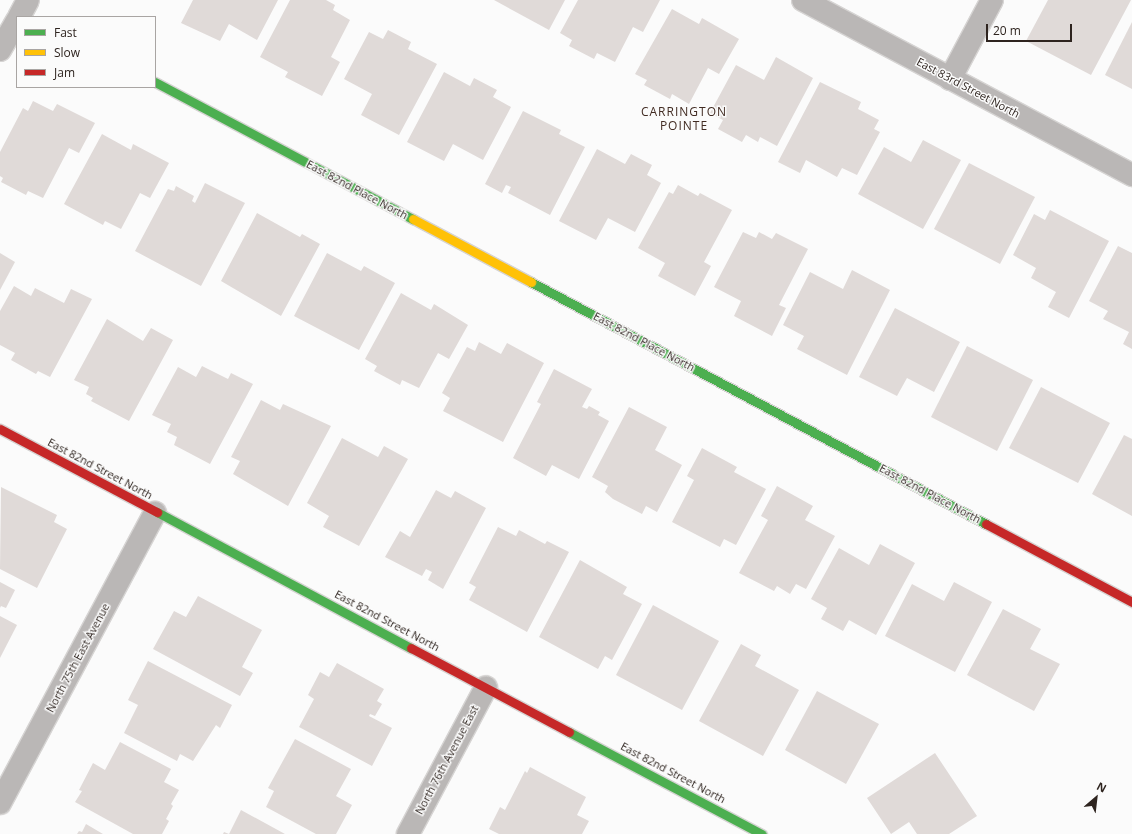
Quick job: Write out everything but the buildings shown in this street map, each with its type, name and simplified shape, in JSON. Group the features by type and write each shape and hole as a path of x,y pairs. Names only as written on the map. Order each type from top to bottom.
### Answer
{"street":[{"name":"East 83rd Street North","path":"803,0 1132,175"},
{"path":"950,79 992,0"},
{"path":"0,50 16,25"},
{"name":"East 82nd Place North","path":"156,83 1132,602"},
{"name":"East 82nd Street North","path":"0,429 155,513 762,834"},
{"name":"North 75th East Avenue","path":"0,802 155,513"},
{"name":"North 76th Avenue East","path":"408,834 486,687"}],"traffic: fast":[{"path":"156,83 413,219"},
{"path":"531,282 986,524"},
{"path":"157,512 411,648"},
{"path":"569,732 762,834"}],"traffic: slow":[{"path":"413,219 531,282"}],"traffic: jam":[{"path":"0,429 157,512"},
{"path":"986,524 1132,602"},
{"path":"411,648 569,732"}],"district":[{"name":"CARRINGTON POINTE","path":"684,119"}]}
